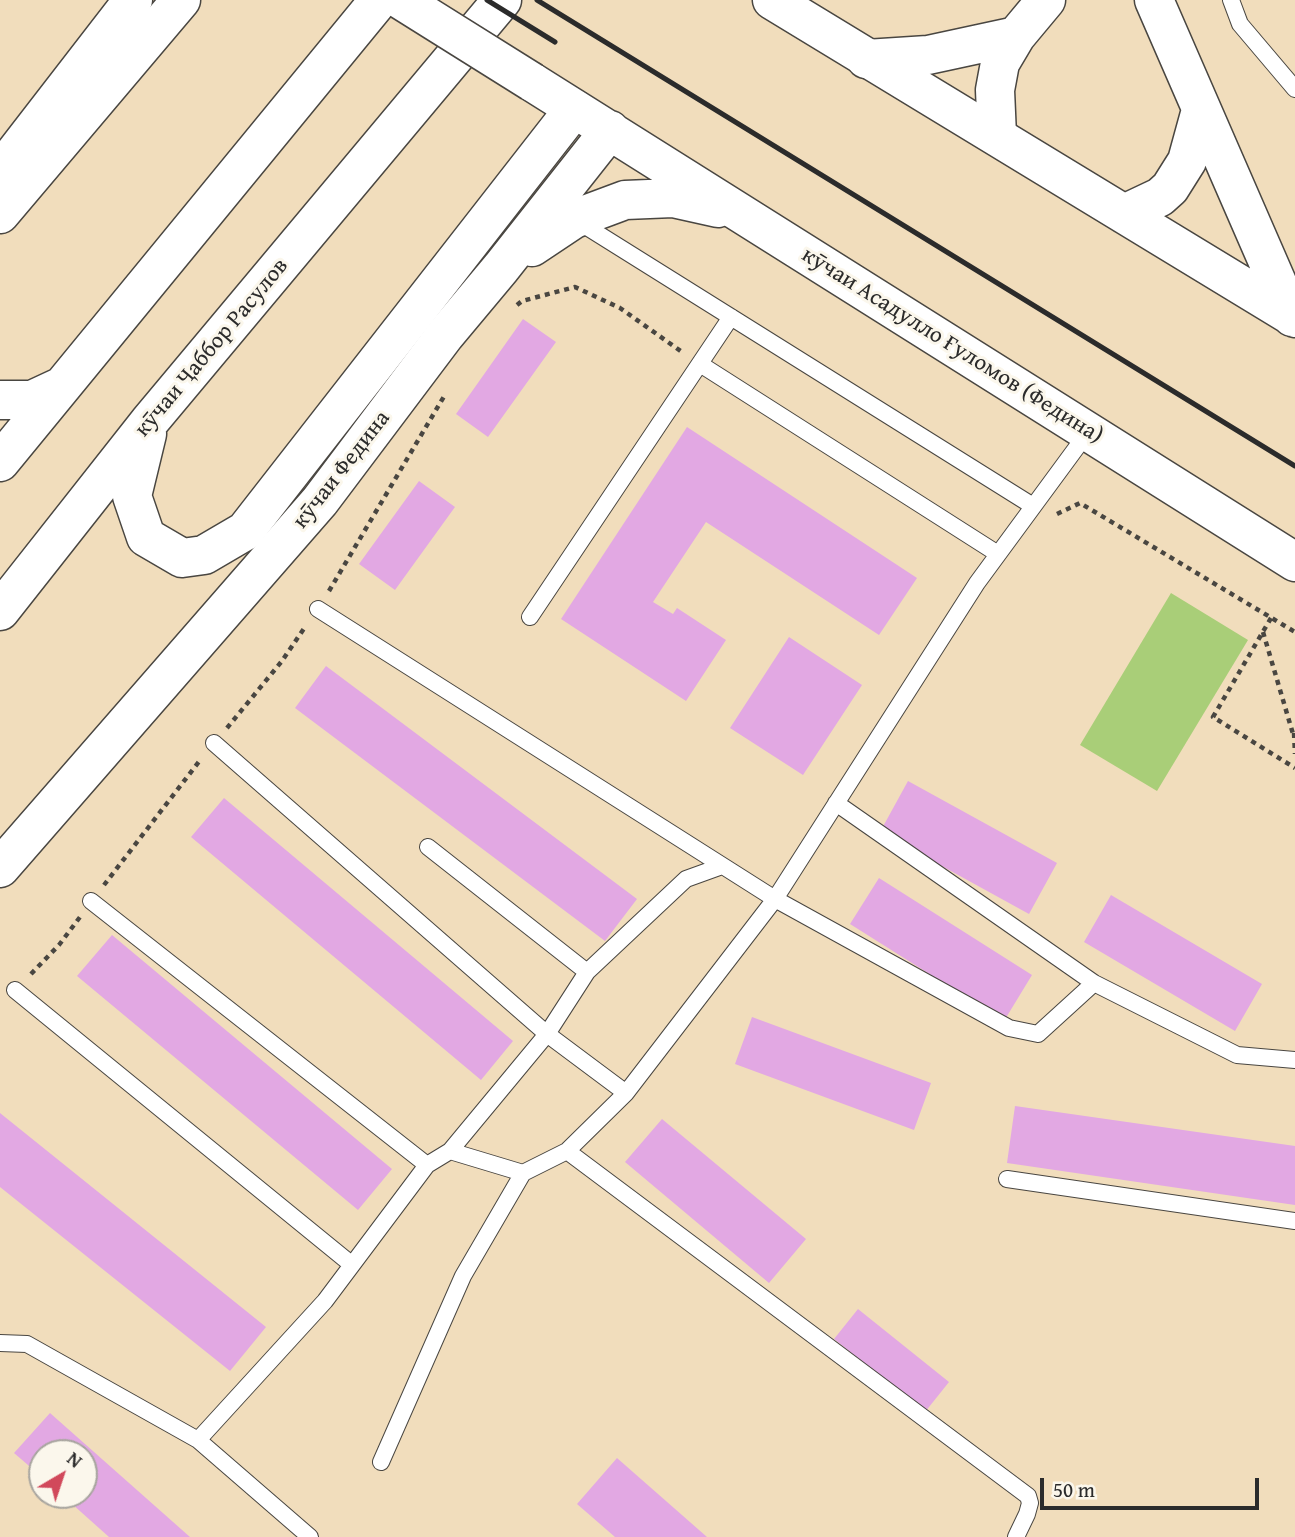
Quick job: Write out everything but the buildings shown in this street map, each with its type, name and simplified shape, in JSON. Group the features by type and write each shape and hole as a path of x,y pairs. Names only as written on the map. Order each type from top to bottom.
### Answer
{"street":[{"path":"0,172 133,0"},
{"path":"0,214 181,0"},
{"path":"0,462 379,0"},
{"path":"401,0 610,130"},
{"name":"кӯчаи Ҷаббор Расулов","path":"0,611 149,422 502,0"},
{"path":"772,0 1294,317"},
{"path":"997,136 995,90 1000,64 1016,36 1046,0"},
{"path":"1154,0 1294,317"},
{"path":"866,59 928,55 1016,36"},
{"path":"149,422 132,496 146,537 182,558 204,555 245,531 574,109"},
{"path":"1124,214 1160,197 1170,188 1187,161 1201,110"},
{"name":"кӯчаи Асадулло Ғуломов (Федина)","path":"610,130 1295,562"},
{"name":"кӯчаи Федина","path":"0,868 320,501 445,335 610,130"},
{"path":"501,268 574,219 625,200 673,198 737,212"},
{"path":"0,400 32,400 60,387"}],"lane":[{"path":"1231,0 1240,23 1295,89"},
{"path":"574,219 1034,506"},
{"path":"530,617 731,317"},
{"path":"699,364 998,554"},
{"path":"381,1462 463,1276 523,1173 567,1151 626,1093 775,899 976,583 1088,432"},
{"path":"318,609 775,899 1009,1028 1038,1034 1094,983"},
{"path":"214,743 547,1034 626,1093"},
{"path":"836,803 1094,983 1237,1055 1295,1060"},
{"path":"428,847 587,972"},
{"path":"198,1440 325,1301 426,1165 450,1151 547,1034 587,972 686,879 722,866"},
{"path":"91,901 426,1165"},
{"path":"15,990 351,1264"},
{"path":"450,1151 523,1173"},
{"path":"567,1151 1028,1496 1030,1503 1027,1514 1016,1537"},
{"path":"1007,1179 1295,1221"},
{"path":"0,1343 27,1344 198,1440 310,1537"}],"path":[{"path":"1013,535 1080,503 1295,632"},
{"path":"1270,618 1213,717 1295,768"},
{"path":"1263,631 1294,731 1295,754"}],"green space":[{"path":"1171,593 1248,640 1157,791 1080,745"}],"railway":[{"path":"487,0 555,42"},
{"path":"537,0 1295,466"}]}
